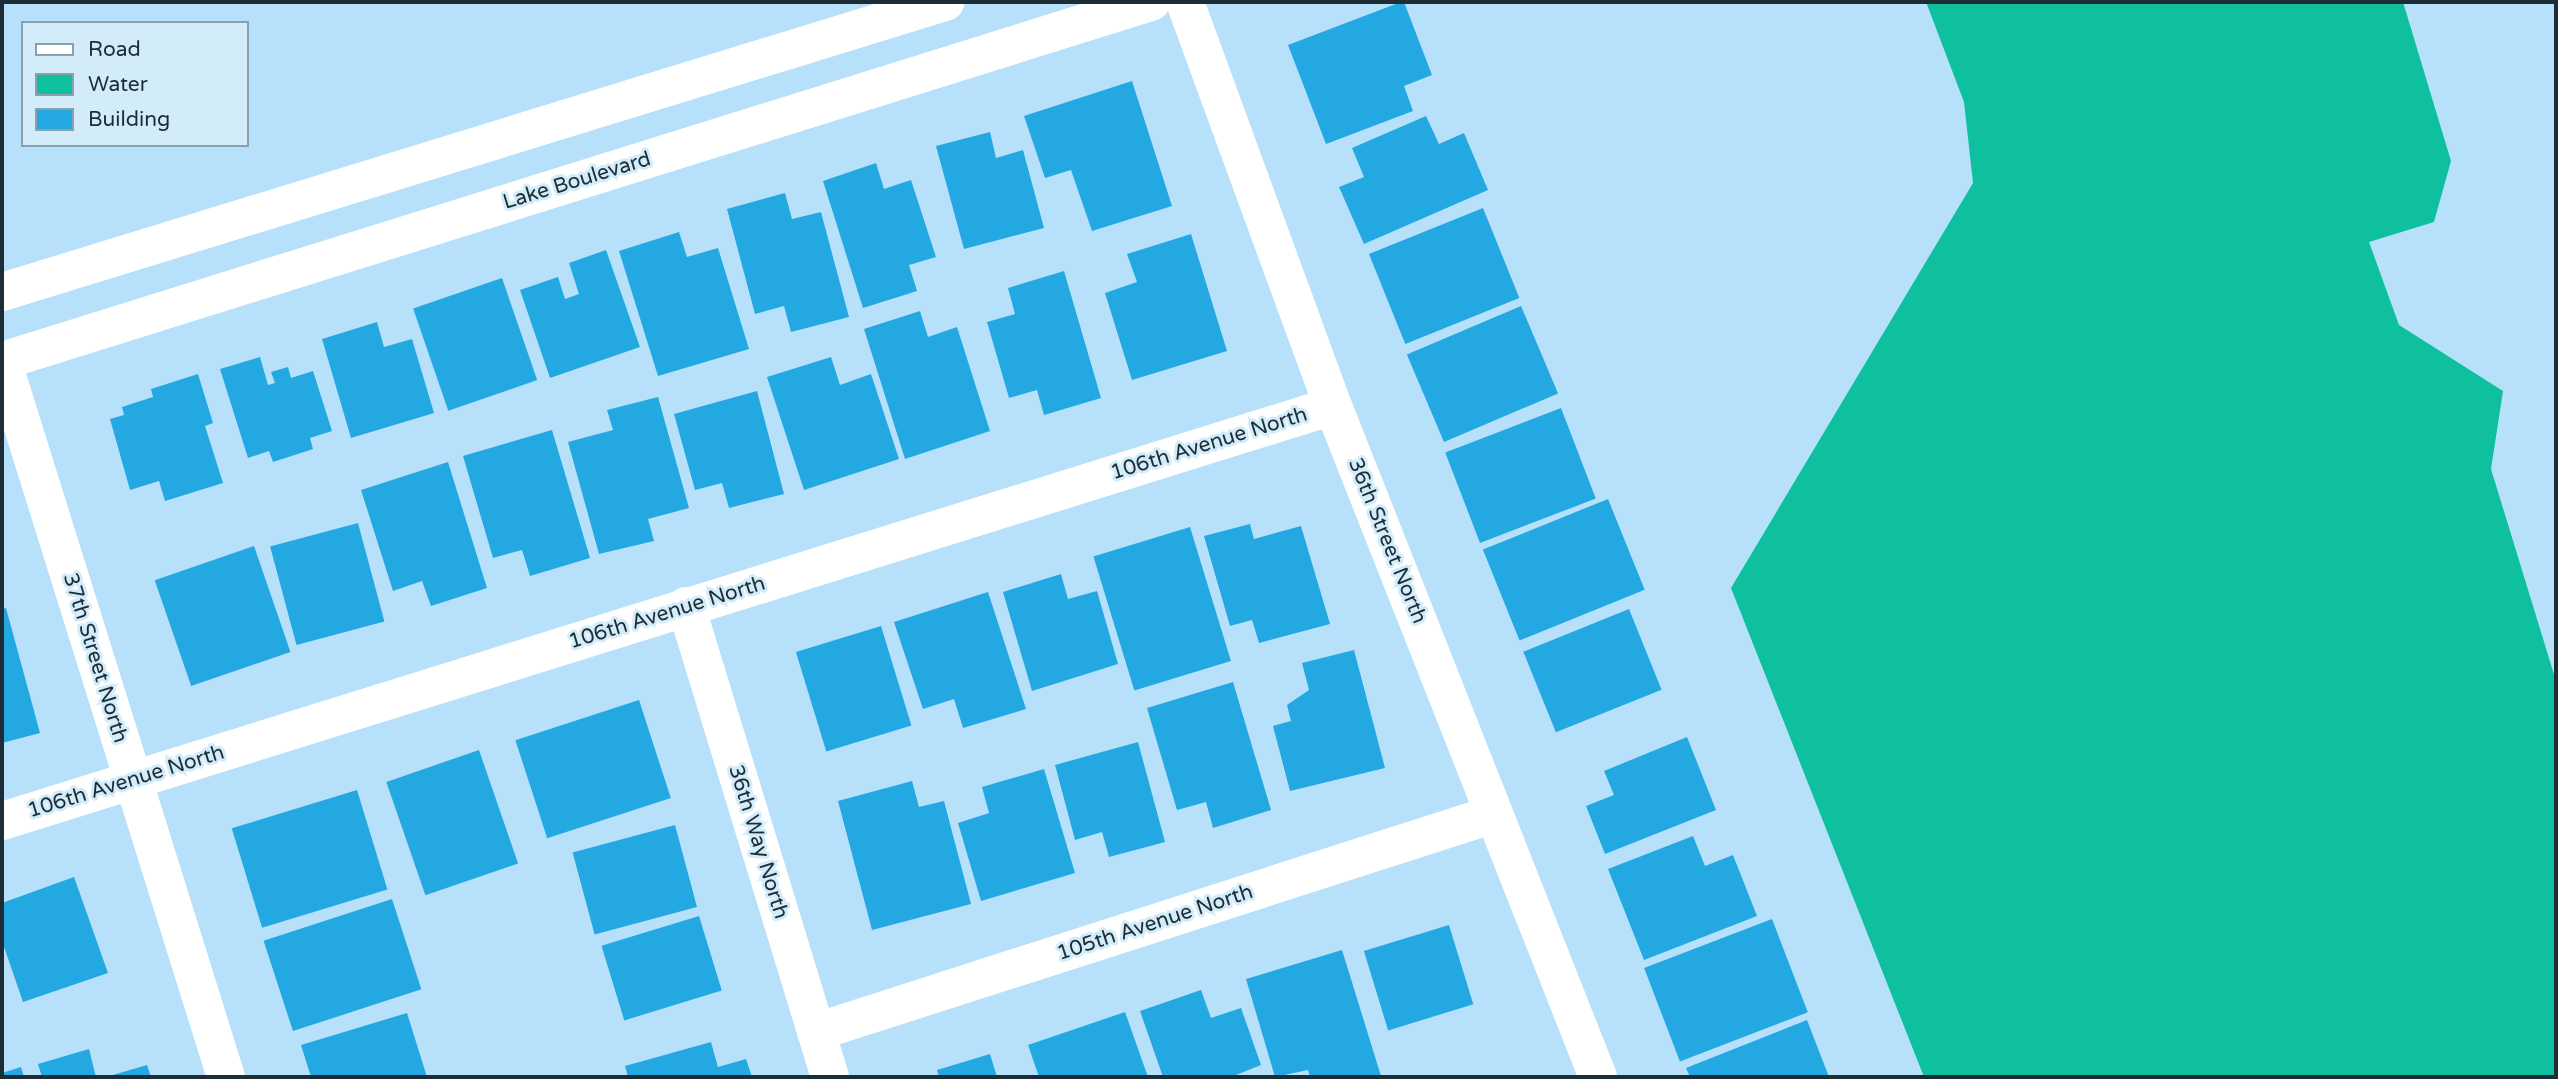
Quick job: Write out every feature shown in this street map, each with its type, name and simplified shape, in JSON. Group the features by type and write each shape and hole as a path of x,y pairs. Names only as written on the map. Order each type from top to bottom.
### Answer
{"street":[{"path":"2,292 945,2"},
{"name":"Lake Boulevard","path":"2,361 1152,2"},
{"name":"36th Street North","path":"1185,2 1333,406 1598,1077"},
{"name":"37th Street North","path":"2,361 226,1077"},
{"name":"106th Avenue North","path":"2,821 1333,406"},
{"name":"36th Way North","path":"686,606 830,1077"},
{"name":"105th Avenue North","path":"816,1032 1494,814"}],"water":[{"path":"1926,2 2403,2 2451,161 2434,222 2369,242 2399,325 2503,391 2491,469 2556,681 2556,1077 1924,1077 1731,588 1973,183 1964,102"}],"building":[{"path":"1404,2 1432,75 1404,86 1413,111 1326,144 1288,45"},
{"path":"1132,81 1172,206 1092,231 1071,170 1045,178 1024,116"},
{"path":"1426,116 1439,144 1464,133 1488,190 1364,244 1339,187 1364,177 1352,148"},
{"path":"990,132 996,158 1023,150 1044,228 964,249 936,146"},
{"path":"876,163 884,189 911,180 936,257 909,265 917,291 863,308 823,181"},
{"path":"785,193 792,219 821,212 849,317 791,332 784,306 755,314 727,209"},
{"path":"1483,208 1519,298 1405,344 1369,254"},
{"path":"679,232 687,257 718,248 749,349 658,376 619,251"},
{"path":"1191,234 1227,351 1132,380 1105,293 1137,282 1127,254"},
{"path":"606,250 640,347 550,378 520,290 558,277 565,299 579,294 569,263"},
{"path":"1064,271 1101,398 1044,415 1037,390 1009,398 987,322 1015,314 1008,288"},
{"path":"502,278 537,380 448,411 413,309"},
{"path":"1521,306 1558,393 1444,442 1407,354"},
{"path":"920,311 928,337 957,327 990,431 905,459 864,329"},
{"path":"377,322 384,347 412,339 434,413 351,438 322,339"},
{"path":"260,357 268,385 275,383 271,372 288,367 291,378 313,371 332,431 310,438 313,449 273,462 269,451 248,458 220,369"},
{"path":"831,357 840,385 871,374 899,459 804,490 767,377"},
{"path":"198,374 213,423 205,426 223,483 165,501 159,481 130,490 110,419 124,415 122,407 153,397 151,389"},
{"path":"757,391 784,494 729,508 722,483 695,490 674,414"},
{"path":"658,397 689,508 648,519 654,541 599,554 568,442 613,430 607,410"},
{"path":"1561,408 1596,499 1480,543 1445,452"},
{"path":"552,430 590,558 530,576 522,550 493,558 463,456"},
{"path":"448,462 487,588 431,606 422,581 393,591 361,490"},
{"path":"1608,499 1645,590 1520,640 1483,550"},
{"path":"358,523 384,622 297,645 270,547"},
{"path":"1250,524 1254,539 1301,526 1330,624 1259,643 1252,620 1230,626 1204,536"},
{"path":"1190,527 1231,661 1134,690 1093,557"},
{"path":"254,546 290,652 191,686 155,580"},
{"path":"1061,574 1068,599 1097,591 1118,664 1032,691 1003,592"},
{"path":"988,592 1026,709 963,728 954,699 923,709 894,622"},
{"path":"6,608 40,733 2,743 2,609"},
{"path":"1629,609 1662,690 1556,732 1523,652"},
{"path":"881,626 911,725 826,751 796,652"},
{"path":"1354,650 1385,768 1290,791 1273,726 1291,721 1287,705 1309,690 1302,663"},
{"path":"1233,682 1271,810 1213,828 1206,802 1177,810 1147,708"},
{"path":"639,700 671,798 547,838 515,740"},
{"path":"1687,737 1716,810 1605,854 1586,806 1614,795 1604,771"},
{"path":"1138,742 1165,842 1109,857 1102,832 1075,840 1055,765"},
{"path":"479,750 518,863 425,895 386,782"},
{"path":"1044,769 1075,873 981,901 958,823 989,813 982,787"},
{"path":"912,781 919,807 944,801 971,904 872,930 838,801"},
{"path":"357,790 387,889 262,928 232,828"},
{"path":"675,825 697,907 595,935 573,852"},
{"path":"1693,836 1705,866 1733,855 1757,916 1644,960 1608,869"},
{"path":"74,877 108,973 23,1002 2,941 2,903"},
{"path":"392,899 421,989 293,1031 264,941"},
{"path":"699,916 722,991 624,1020 601,946"},
{"path":"1772,919 1808,1012 1680,1061 1644,968"},
{"path":"1449,925 1473,1004 1388,1030 1364,951"},
{"path":"1342,950 1381,1076 1310,1077 1308,1070 1275,1077 1246,979"},
{"path":"1201,990 1211,1018 1241,1008 1261,1065 1231,1077 1163,1077 1140,1011"},
{"path":"1125,1012 1148,1077 1039,1077 1028,1045"},
{"path":"407,1013 427,1077 311,1077 301,1045"},
{"path":"1807,1020 1829,1077 1690,1077 1686,1068"},
{"path":"711,1042 718,1067 746,1059 752,1077 628,1077 625,1066"},
{"path":"89,1049 96,1077 42,1077 38,1064"},
{"path":"990,1054 997,1077 939,1077 937,1070"},
{"path":"147,1065 151,1077 106,1077"},
{"path":"21,1067 24,1077 2,1077 2,1073"}]}
